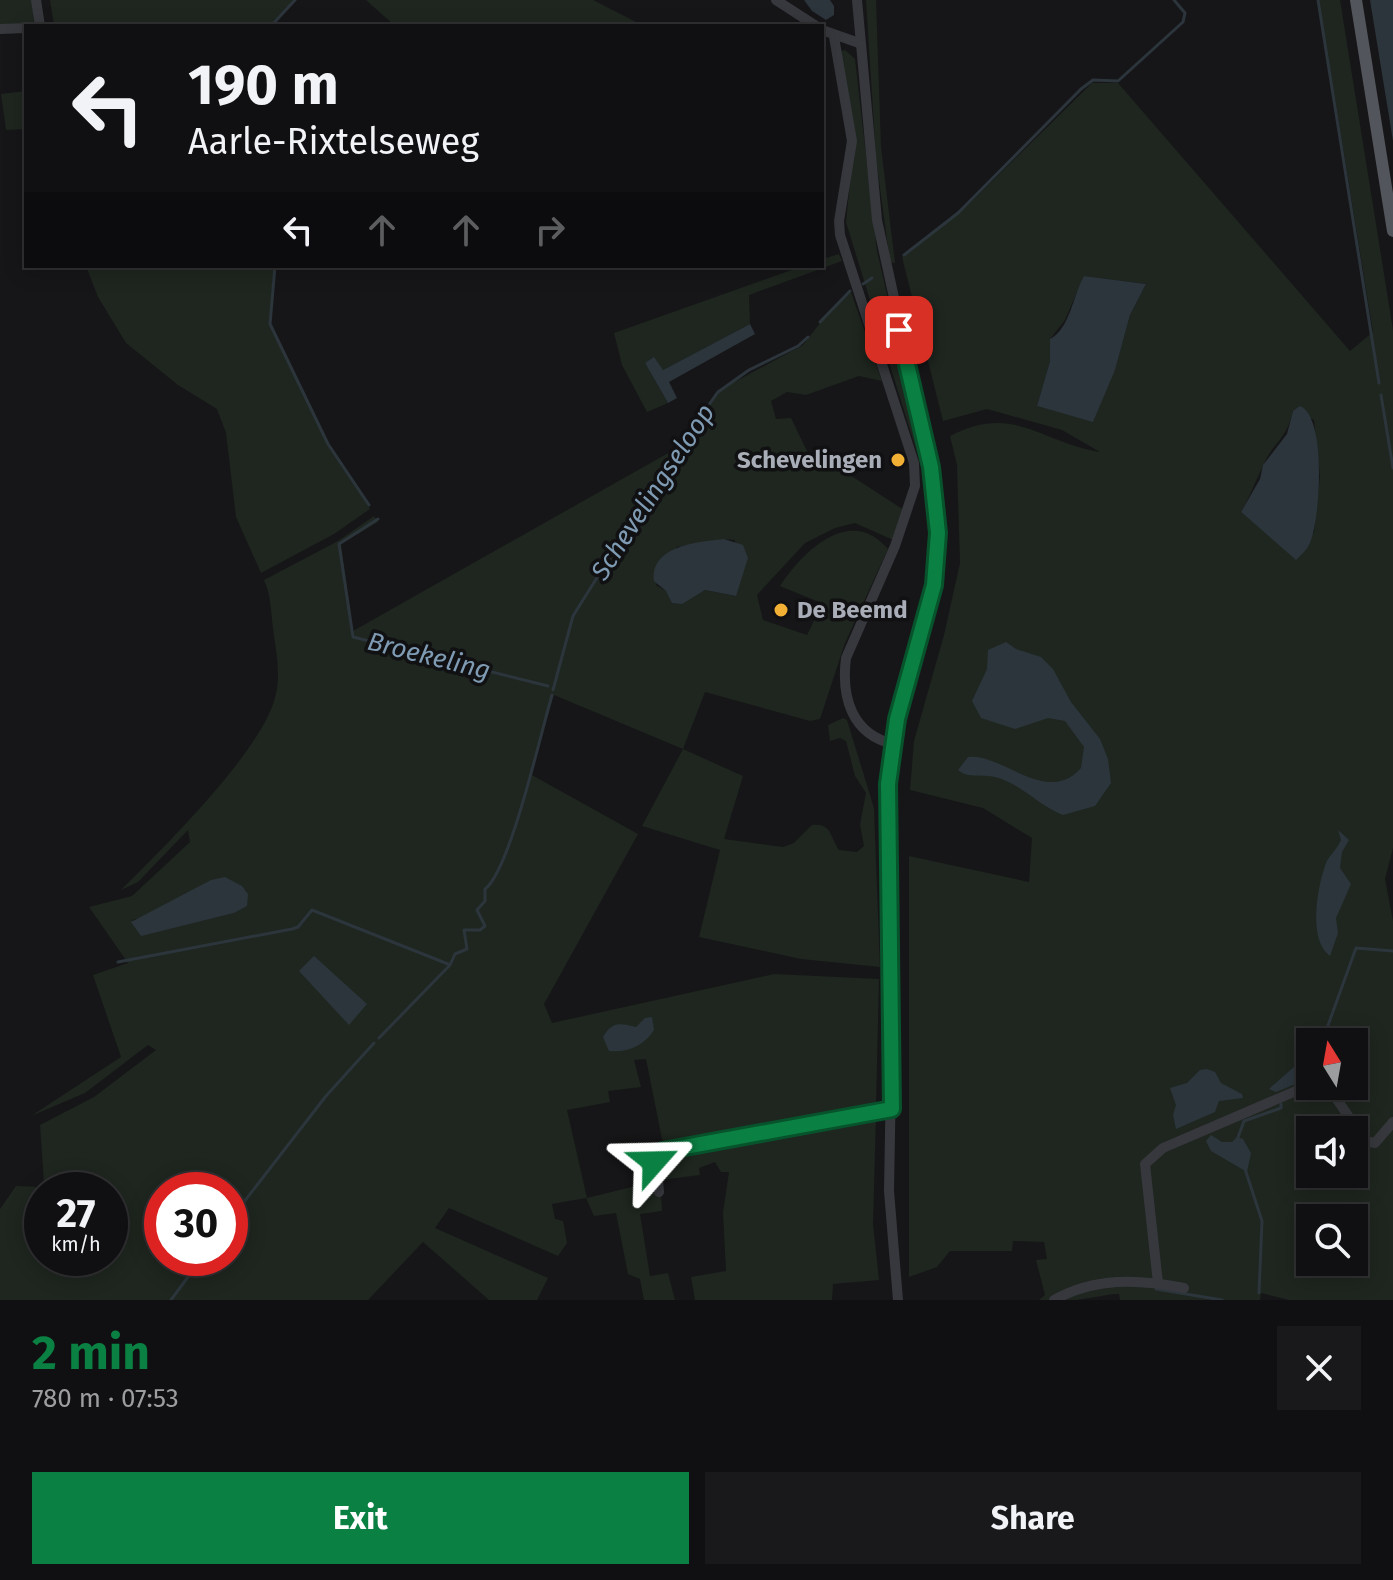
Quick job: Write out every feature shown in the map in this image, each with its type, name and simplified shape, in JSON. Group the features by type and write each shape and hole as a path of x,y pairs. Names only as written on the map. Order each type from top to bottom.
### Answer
{"main road":[{"path":"1356,0 1393,231"}],"street":[{"path":"36,0 40,24"},
{"path":"776,0 813,24"},
{"path":"857,0 872,178 887,275 931,467 938,533 934,585 893,744 887,828 893,963 891,1245 898,1300"},
{"path":"0,29 24,28"},
{"path":"824,31 859,43"},
{"path":"834,37 852,141 839,221 856,289 914,463 912,503 846,658 844,674 848,697 861,728 870,738 893,744"},
{"path":"1158,1283 1145,1164 1163,1148 1296,1091"},
{"path":"1337,1100 1365,1141 1375,1143 1381,1139 1393,1122"},
{"path":"659,1192 654,1162 656,1154 663,1151 892,1109"},
{"path":"1054,1300 1090,1285 1131,1279 1184,1288"}],"shaded area":[{"path":"0,0 32,0 34,22 0,25"},
{"path":"50,0 294,0 273,24 54,24"},
{"path":"366,0 593,0 640,24 393,24"},
{"path":"804,0 830,0 834,15 826,20 812,11"},
{"path":"866,0 876,0 881,147 895,263 890,262 876,158"},
{"path":"1319,0 1340,0 1393,330 1393,848 1385,879 1393,921 1393,1300 1289,1300 1261,1293 1260,1300 1120,1300 1119,1294 1114,1294 1077,1300 1039,1300 1045,1295 1036,1260 1047,1259 1044,1242 1013,1241 1012,1251 950,1251 937,1267 909,1277 909,856 1029,882 1032,838 983,808 910,790 914,741 944,635 960,563 957,465 950,436 972,427 1009,424 1100,452 1062,430 987,409 943,421 902,257 967,206 1092,83 1118,83 1350,351 1373,332","holes":["1084,276 1146,284 1130,315 1115,369 1093,421 1037,406 1050,361 1050,339 1065,320","1293,411 1314,420 1320,476 1314,532 1296,559 1241,512"]},
{"path":"1370,0 1393,0 1393,141"},
{"path":"845,50 855,59 877,251 931,485 923,485 922,469 846,222 853,153 841,51"},
{"path":"24,91 24,129 6,130 1,94"},
{"path":"839,254 842,261 824,268 824,258"},
{"path":"87,268 274,268 269,325 326,438 370,509 334,534 261,573 236,517 226,433 217,409 178,385 126,343 98,297"},
{"path":"797,268 823,268 749,295 750,324 663,370 645,363 668,403 647,412 622,365 614,333"},
{"path":"1084,276 1146,284 1130,315 1115,370 1093,422 1037,406 1050,361 1050,339 1067,320"},
{"path":"851,292 882,381 859,376 806,395 787,392 771,401 776,419 791,418 808,453 816,453 904,510 893,540 855,523 835,528 805,543 757,595 763,620 807,635 821,606 819,602 780,586 801,560 814,547 843,532 858,531 873,536 888,549 845,643 820,719 810,721 705,692 683,749 554,695 530,774 638,834 544,1004 552,1023 774,974 879,979 876,1106 667,1147 662,1139 646,1059 634,1060 641,1087 608,1091 610,1102 567,1110 587,1198 660,1180 662,1211 640,1214 650,1276 668,1273 675,1300 644,1300 640,1279 628,1274 616,1213 594,1216 586,1198 552,1204 555,1219 563,1221 567,1243 558,1256 449,1208 435,1228 548,1278 537,1300 489,1300 423,1242 368,1300 0,1300 0,1209 16,1186 24,1186 24,1276 128,1276 128,1172 43,1172 40,1125 94,1097 156,1050 148,1045 85,1093 31,1116 121,1057 93,975 128,963 89,907 132,896 190,842 188,830 138,882 121,890 207,800 249,748 264,723 274,701 278,674 264,580 338,541 374,516 378,522 341,544 353,631 670,452 673,455 716,392 803,345 827,314","holes":["735,540 736,596 705,590 694,595 666,591 656,585 677,547","246,890 247,905 234,913 163,930 132,920"]},
{"path":"750,324 755,334 669,382 677,398 668,403 645,363 654,357 663,370"},
{"path":"1300,406 1309,414 1314,428 1318,447 1319,490 1311,540 1296,560 1241,512 1260,479 1263,465 1287,434 1293,411"},
{"path":"724,539 743,545 748,558 736,596 705,590 682,604 672,603 666,591 654,581 660,560 668,553 690,544"},
{"path":"1006,642 1016,649 1041,657 1053,669 1071,702 1100,739 1108,759 1111,783 1095,806 1063,815 1004,780 958,770 968,757 981,758 1039,780 1054,782 1068,779 1081,768 1084,747 1065,721 1048,718 1015,729 981,718 972,701 987,669 988,650"},
{"path":"843,718 847,720 874,808 880,967 801,959 699,937 720,850 642,826 683,749 743,776 724,839 783,847 794,843 812,825 819,825 830,832 839,850 857,852 864,846 860,824 866,793 855,776 846,741 840,738 830,741 828,725"},
{"path":"1338,830 1349,840 1342,852 1340,868 1351,884 1336,918 1338,933 1330,956 1319,938 1316,914 1326,863 1341,840"},
{"path":"225,877 242,886 248,894 247,906 234,913 141,936 131,922 211,880"},
{"path":"314,956 367,1004 349,1025 299,971"},
{"path":"652,1017 654,1030 640,1044 622,1051 609,1051 603,1037 610,1028 622,1024 636,1027 645,1018"},
{"path":"1296,1039 1296,1084 1276,1092 1269,1089 1295,1066"},
{"path":"1200,1070 1215,1072 1221,1083 1242,1094 1243,1098 1219,1101 1215,1112 1176,1129 1173,1115 1176,1105 1170,1088 1187,1083"},
{"path":"876,1116 873,1224 879,1280 833,1284 832,1300 695,1300 691,1277 726,1271 723,1213 729,1172 721,1172 715,1162 699,1168 700,1175 660,1180 662,1156"},
{"path":"1211,1135 1222,1142 1232,1142 1237,1137 1243,1139 1251,1153 1247,1172 1211,1151 1206,1141"}],"waterway":[{"name":"Broekeling","path":"273,24 295,0"},
{"name":"Schevelingseloop","path":"904,255 958,213 1081,89 1093,80 1118,81 1183,22 1185,13 1174,0"},
{"path":"1318,0 1379,383"},
{"name":"Broekeling","path":"275,268 270,324 328,444 369,505"},
{"name":"Schevelingseloop","path":"863,284 872,278"},
{"name":"Schevelingseloop","path":"820,322 850,291"},
{"name":"Schevelingseloop","path":"553,690 573,616 678,448 718,392 749,370 798,346 808,337"},
{"path":"1381,395 1393,468"},
{"name":"Broekeling","path":"378,519 339,544 353,637 548,686"},
{"name":"Schevelingseloop","path":"379,1038 450,965 455,954 467,949 464,930 480,930 485,926 477,910 485,901 485,889 495,877 514,829 552,695"},
{"path":"118,962 292,929 298,927 312,910 448,964"},
{"path":"1327,1028 1356,948 1393,951"},
{"name":"Schevelingseloop","path":"248,1197 326,1096 374,1043"},
{"path":"1237,1140 1244,1121 1281,1108 1281,1104"},
{"path":"1245,1169 1262,1221 1259,1293"},
{"name":"Schevelingseloop","path":"171,1300 189,1276"},
{"path":"1156,1289 1222,1300"}],"place":[{"name":"Schevelingen","path":"898,460"},
{"name":"De Beemd","path":"781,610"}],"route":[{"path":"654,1162 656,1154 663,1151 892,1109 893,963 888,784 897,719 934,585 938,533 931,467 899,330"}]}
